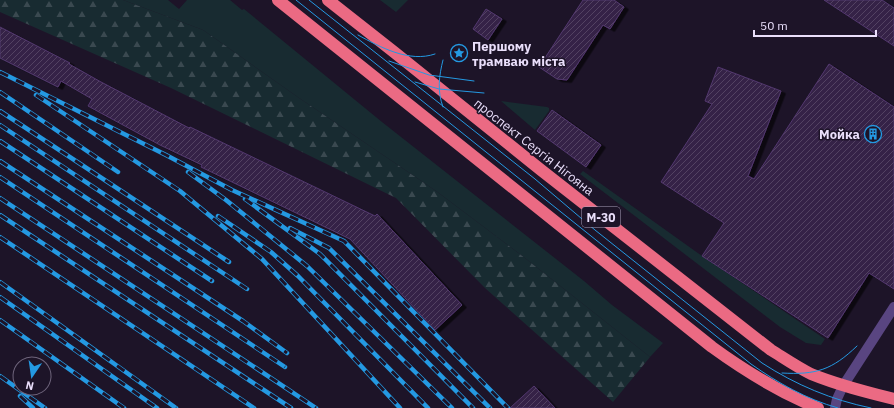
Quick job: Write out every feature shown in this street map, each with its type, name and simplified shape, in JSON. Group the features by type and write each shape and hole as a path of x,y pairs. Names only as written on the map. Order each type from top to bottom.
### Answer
{"highway":[{"name":"М-30","path":"278,0 734,363 790,396 818,408"},
{"name":"проспект Сергія Нігояна","path":"328,0 541,170 771,350 810,373 843,386 894,399"}],"street":[{"path":"835,408 843,386 894,307"}],"green space":[{"path":"0,0 123,0 203,30 299,98 436,191 521,255 650,357 613,402 485,288 396,198 171,88 0,12"},
{"path":"123,0 168,0 179,9 187,0 230,0 242,10 244,9 382,122 584,281 612,305 663,343 650,357 521,255 436,191 299,98 203,30"},
{"path":"380,0 408,0 396,12"},
{"path":"501,101 547,107 549,108 549,111 535,130"},
{"path":"583,171 702,256 825,339 821,345 806,343 780,327 580,174"}],"building":[{"path":"583,0 614,0 624,7 610,29 603,25 567,80 557,79 539,67"},
{"path":"824,0 882,0 894,8 894,46"},
{"path":"486,9 502,19 488,40 473,29"},
{"path":"0,27 70,63 69,64 101,82 189,128 190,127 375,216 377,214 462,305 435,330 350,239 201,167 202,165 160,145 88,106 92,99 61,81 58,87 0,58"},
{"path":"829,64 894,107 894,289 869,273 828,338 702,256 724,223 661,182 712,104 705,101 718,67 781,91 748,176 754,179"},
{"path":"552,110 601,145 586,167 537,131"},
{"path":"534,386 555,408 510,408"}],"tram line":[{"path":"296,0 751,364 771,378 793,390 838,408"},
{"path":"309,0 535,179 595,230 762,363 801,385 815,391 842,401 871,408"},
{"path":"358,35 385,49 405,55 415,57 435,54"},
{"path":"443,60 439,84 443,107"},
{"path":"389,61 429,75 474,81"},
{"path":"415,82 439,89 484,93"},
{"path":"782,373 805,373 823,369 840,361 857,346"}],"railway":[{"path":"0,72 166,155 232,190 344,241 508,408"},
{"path":"0,92 118,172"},
{"path":"36,95 180,191 262,259 400,408"},
{"path":"0,111 229,262"},
{"path":"0,125 247,289"},
{"path":"0,141 212,281"},
{"path":"0,161 243,321 287,353"},
{"path":"188,172 226,200 307,266 452,408"},
{"path":"0,177 285,367"},
{"path":"0,198 316,408"},
{"path":"245,199 320,254 473,408"},
{"path":"0,215 291,408"},
{"path":"218,216 271,252 298,276 428,408"},
{"path":"290,228 329,248 490,408"},
{"path":"0,237 254,408"},
{"path":"0,282 176,408"},
{"path":"0,297 157,408"},
{"path":"0,320 124,408"},
{"path":"0,376 45,408"},
{"path":"20,396 33,408"}],"place":[{"name":"Першому трамваю міста","path":"459,53"},
{"name":"Мойка","path":"873,134"}]}
